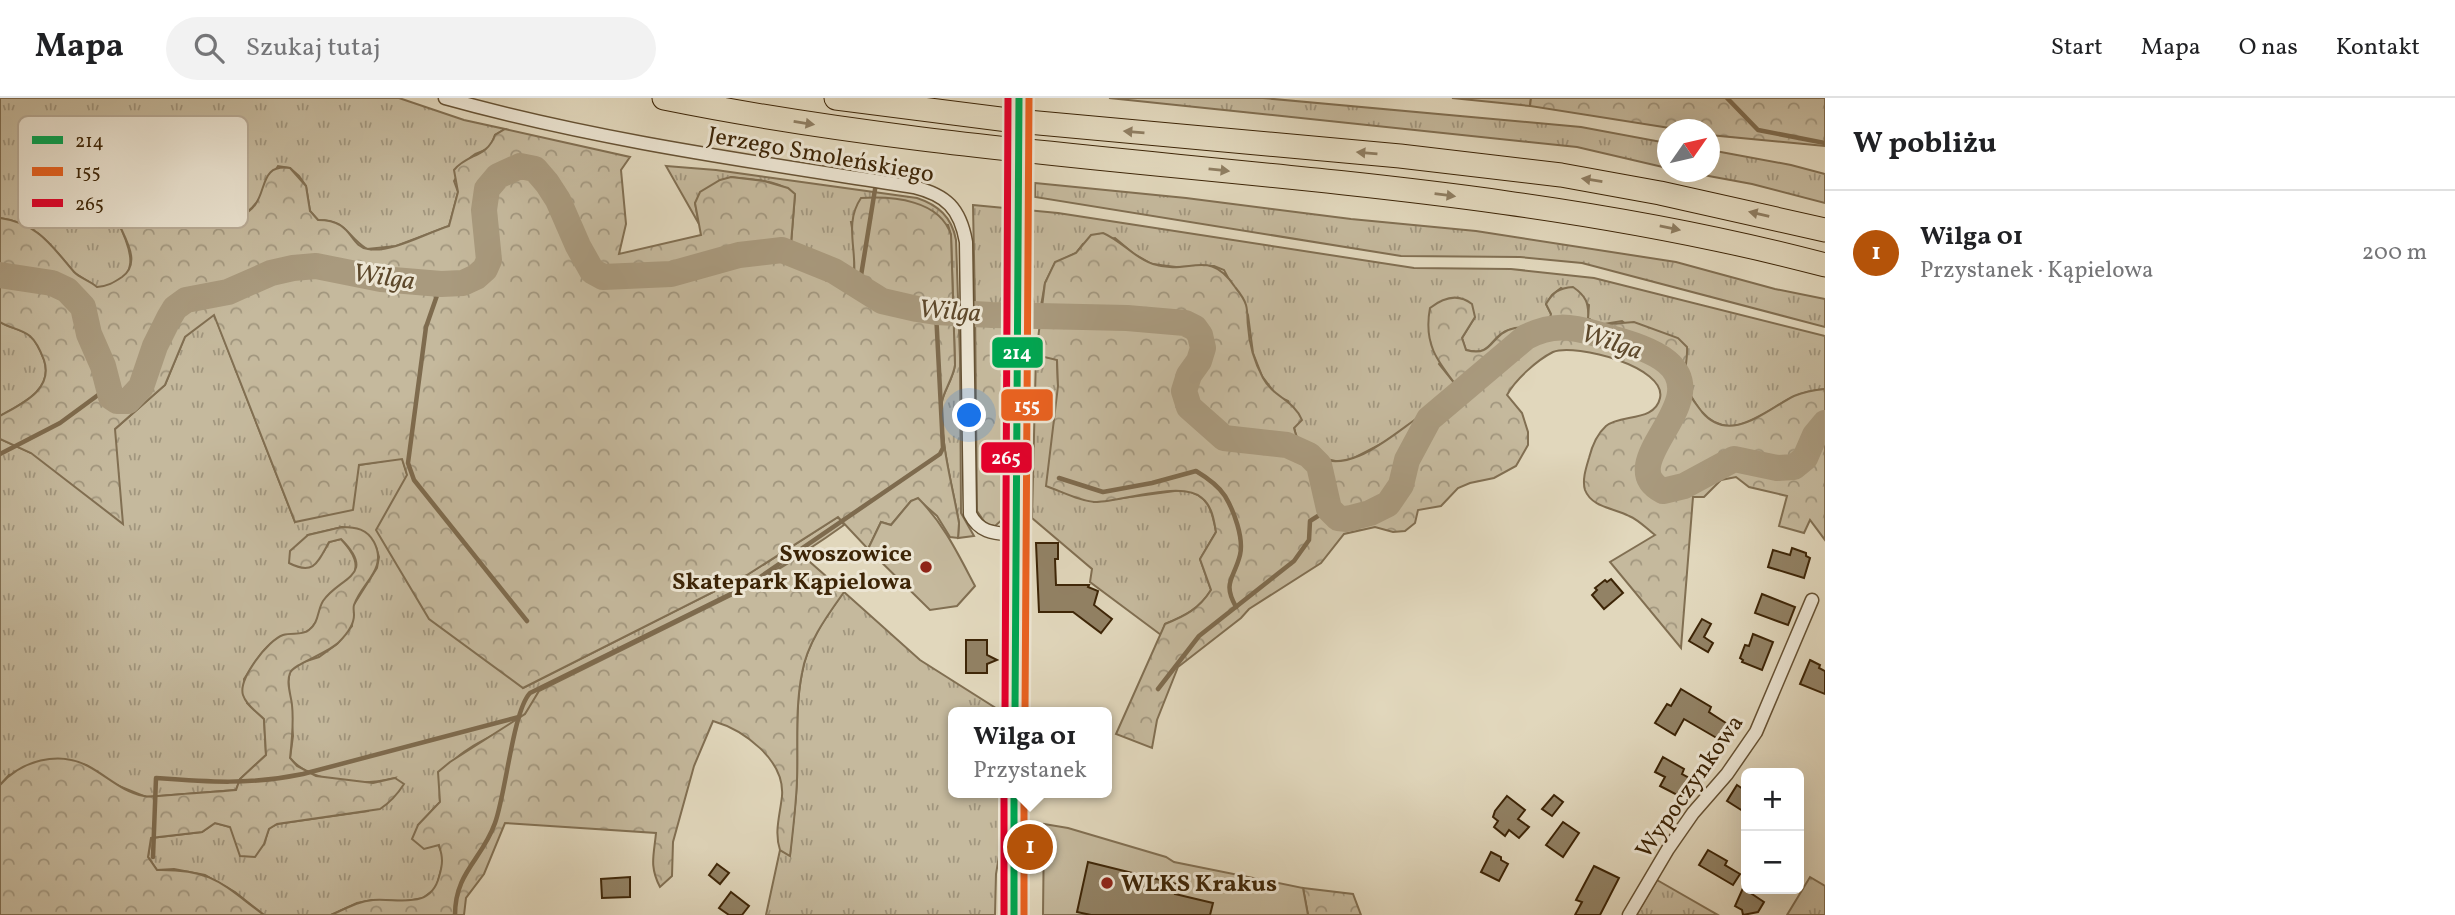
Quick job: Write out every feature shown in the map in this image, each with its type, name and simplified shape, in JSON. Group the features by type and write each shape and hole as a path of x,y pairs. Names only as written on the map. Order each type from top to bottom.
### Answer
{"highway":[{"path":"664,98 838,128 993,147 1389,188 1560,210 1712,236 1825,265"},
{"path":"836,98 1016,121 1400,156 1562,175 1672,195 1825,230"}],"street":[{"name":"Jerzego Smoleńskiego","path":"446,98 583,132 930,191 952,206 963,228 970,514 974,523 989,533 1016,535"},
{"path":"1015,707 1018,98"},
{"name":"Wypoczynkowa","path":"1629,915 1682,830 1727,774 1756,732 1812,600"},
{"path":"1014,798 1014,915"}],"green space":[{"path":"0,98 399,98 464,120 505,129 495,135 487,149 468,159 454,181 458,192 449,226 396,246 367,249 341,225 318,220 310,211 306,186 290,168 278,166 257,203 248,212 248,116 18,116 18,223 0,218"},
{"path":"1109,98 1263,98 1581,127 1657,141 1657,166 1577,147"},
{"path":"1452,98 1531,98 1530,106"},
{"path":"1531,98 1825,98 1825,146 1720,136 1720,119 1657,119 1657,126 1530,106"},
{"path":"505,129 630,157 621,170 626,224 619,254 701,235 695,203 700,192 731,177 764,181 788,188 795,194 791,244 854,278 852,227 856,207 861,198 901,200 926,207 937,214 951,235 955,365 942,402 942,417 959,523 958,538 950,537 937,516 918,499 911,501 891,525 881,522 868,549 838,517 747,575 523,688 429,619 376,530 407,475 402,459 359,465 353,510 295,522 214,315 185,337 165,385 115,429 123,524 31,453 0,439 0,416 34,395 44,380 46,371 42,354 32,338 0,322 0,218 18,223 18,228 34,230 76,274 97,287 113,283 128,271 131,255 121,228 248,228 248,212 256,204 266,178 278,168 290,168 306,186 310,211 318,220 338,224 362,247 388,248 449,226 458,192 454,170 487,148 495,135"},
{"path":"1720,152 1825,174 1825,203 1720,178"},
{"path":"666,166 716,170 917,198 943,213 956,240 961,513 974,536 958,538 959,523 943,433 942,402 955,365 951,235 948,225 851,222 855,245 854,278 791,244 795,195 788,190 765,181 731,177 695,203 699,224"},
{"path":"1035,183 1476,231 1676,262 1775,289 1825,299 1825,327 1582,263 1520,257 1401,256 1035,197"},
{"path":"973,205 1058,213 1414,268 1511,269 1594,278 1825,336 1825,389 1797,395 1747,422 1724,426 1712,421 1697,406 1687,387 1685,371 1622,321 1598,325 1588,318 1589,305 1561,288 1546,304 1551,314 1549,326 1509,330 1481,351 1466,350 1462,338 1475,317 1439,364 1460,390 1383,443 1352,459 1340,462 1317,457 1297,440 1288,401 1277,396 1262,376 1253,353 1248,315 1224,270 1214,266 1176,267 1152,264 1134,254 1115,238 1083,244 1076,253 1055,263 1045,283 1040,312 975,308"},
{"path":"30,228 121,228 130,253 128,272 112,285 97,288 74,272"},
{"path":"1103,233 1153,264 1166,267 1207,265 1226,275 1245,302 1251,346 1263,378 1272,390 1298,413 1302,420 1294,428 1302,446 1326,460 1340,461 1370,450 1460,390 1439,362 1429,332 1430,308 1451,298 1462,298 1472,304 1475,317 1462,338 1466,350 1475,352 1487,348 1500,335 1515,328 1549,326 1551,314 1546,304 1557,291 1573,287 1586,300 1588,318 1598,325 1634,322 1678,338 1687,347 1685,380 1690,396 1702,412 1713,421 1724,425 1748,422 1794,396 1825,389 1825,540 1810,520 1804,533 1779,526 1787,496 1749,487 1736,477 1721,480 1704,497 1693,497 1681,648 1610,562 1655,535 1633,518 1593,501 1584,486 1590,454 1600,433 1612,422 1651,411 1660,398 1658,387 1649,376 1618,360 1580,351 1553,352 1527,371 1507,395 1522,413 1528,432 1528,445 1516,466 1494,478 1458,488 1441,506 1418,510 1415,523 1405,531 1393,532 1375,527 1344,534 1321,563 1249,609 1178,667 1157,720 1152,748 1116,734 1165,624 1191,611 1211,590 1200,559 1216,532 1208,505 1193,493 1167,491 1091,502 1046,486 1058,386 1057,360 1036,355 1045,283 1055,262 1076,253 1091,235"},
{"path":"975,308 1005,310 1004,518 995,526 986,524 977,511"},
{"path":"214,314 295,522 359,465 402,458 407,474 523,688 747,575 838,517 844,525 734,594 539,691 525,714 456,758 446,770 441,784 440,802 418,825 438,844 444,859 436,888 423,898 406,901 372,900 357,903 331,915 264,915 235,892 205,875 174,869 157,870 148,857 151,838 202,832 215,823 230,827 264,844 269,828 277,824 368,811 395,778 369,782 339,781 311,773 290,758 293,736 288,682 290,671 297,664 319,657 337,644 352,626 353,606 377,568 379,557 376,547 342,527 308,535 324,551 329,542 341,539 356,564 353,575 347,583 331,593 313,627 274,641 261,654 244,679 247,703 264,719 266,755 240,779 236,790 146,797 114,784 86,765 9,775 0,785 0,439 31,453 115,429 165,385 185,336"},
{"path":"0,322 32,338 42,354 46,371 40,388 34,395 0,416"},
{"path":"1036,355 1057,359 1058,386 1094,502 1182,490 1203,499 1213,516 1216,532 1200,559 1211,590 1191,611 1165,624 1161,635 1090,582 1092,569 1032,518"},
{"name":"Swoszowice Skatepark Kąpielowa","path":"918,498 943,529 975,586 957,606 930,610 868,549 881,522 891,525 911,501"},
{"path":"342,527 356,528 368,534 374,542 378,560 354,605 354,619 347,633 334,646 297,666 290,673 293,718 290,758 297,766 316,776 373,783 395,778 404,784 394,798 380,809 277,824 269,829 264,844 255,857 240,856 230,827 215,823 202,832 151,838 148,857 157,870 191,872 216,880 264,915 0,915 0,785 29,764 53,759 76,761 144,796 236,790 240,779 266,755 264,719 243,695 245,680 250,670 262,652 277,638 286,634 303,633 312,627 323,601 356,569 352,551 341,539 329,542 318,561 310,567 297,567 289,563 290,551 308,535"},
{"path":"802,555 844,592 813,641 802,673 796,799 790,856 780,850 778,843 782,796 777,770 770,759 749,739 713,721 694,766 673,842 672,876 660,887 653,866 656,833 505,823 484,874 466,898 464,915 331,915 367,901 412,900 429,894 435,887 441,868 439,845 424,849 412,839 418,825 440,802 438,772 525,714 539,691 749,587"},
{"path":"844,592 920,660 994,707 948,707 948,798 1002,798 1002,838 996,874 995,915 766,915 780,850 790,855 796,789 798,699 805,662 818,630"},
{"path":"1044,824 1068,828 1166,857 1174,862 1303,888 1308,915 1043,915"},
{"path":"1810,877 1825,886 1825,915 1787,915 1800,894 1804,894 1804,887"},
{"path":"1657,880 1718,915 1636,915"},
{"path":"1303,888 1353,894 1361,915 1308,915"}],"building":[{"path":"1036,543 1058,543 1058,559 1055,559 1056,585 1089,585 1088,587 1098,591 1094,605 1112,619 1101,633 1073,612 1039,612"},
{"path":"1792,548 1806,553 1810,558 1804,578 1768,567 1773,550 1790,555"},
{"path":"1611,579 1623,593 1604,609 1592,595 1597,590 1595,588"},
{"path":"1762,594 1795,607 1788,625 1755,613"},
{"path":"1702,619 1711,624 1704,637 1713,643 1708,652 1689,641"},
{"path":"1753,634 1773,642 1762,670 1742,662 1740,658 1745,645 1749,646"},
{"path":"966,640 987,640 987,655 997,660 987,664 987,673 966,673"},
{"path":"1810,660 1825,671 1825,694 1800,684"},
{"path":"1681,689 1711,707 1709,712 1735,731 1727,744 1684,719 1675,735 1655,723 1667,704 1671,706"},
{"path":"1663,757 1684,769 1682,774 1691,779 1681,797 1660,786 1665,777 1655,772"},
{"path":"1737,785 1741,788 1741,810 1727,801"},
{"path":"1554,795 1563,802 1552,816 1542,809"},
{"path":"1507,796 1525,810 1518,819 1529,827 1519,838 1509,830 1505,836 1494,827 1498,821 1493,817 1495,811"},
{"path":"1563,822 1579,833 1563,857 1546,845"},
{"path":"1708,850 1727,861 1725,865 1740,874 1733,885 1699,865"},
{"path":"1491,852 1508,864 1499,881 1481,872"},
{"name":"WLKS Krakus","path":"1088,862 1177,884 1175,894 1213,903 1210,915 1091,915 1077,912"},
{"path":"717,864 729,873 720,884 709,875"},
{"path":"1594,866 1619,878 1600,915 1575,915 1582,902 1576,900"},
{"path":"630,877 630,897 602,898 601,879"},
{"path":"731,892 749,906 742,915 729,915 719,908"},
{"path":"1741,892 1752,894 1764,902 1758,912 1743,915 1742,910 1735,906"}],"waterway":[{"path":"1727,98 1758,130 1825,143"},
{"name":"Wilga","path":"0,275 52,283 67,290 83,307 89,334 103,366 111,397 117,401 128,401 141,387 155,346 169,318 175,308 186,300 228,292 271,273 316,266 381,279 441,284 463,283 476,277 485,269 489,260 484,210 487,189 498,176 520,166 535,169 547,183 592,271 603,277 671,274 739,255 782,250 834,271 882,301 917,309 1185,323 1195,328 1203,348 1184,391 1189,407 1224,438 1287,445 1309,455 1319,465 1329,509 1338,518 1347,519 1370,513 1388,504 1401,485 1407,460 1429,419 1526,337 1553,328 1587,331 1643,348 1667,362 1679,378 1680,396 1648,465 1650,479 1663,491 1684,486 1734,459 1777,468 1794,467 1805,458 1815,435 1825,423"},
{"path":"859,288 878,171"},
{"path":"441,284 426,327 408,463 414,480 527,621"},
{"path":"455,915 459,888 495,823 514,734 530,693 747,586 940,454 943,448 936,312"},
{"path":"0,454 60,423 109,387"},
{"path":"1059,478 1103,492 1196,471 1208,479 1225,496 1239,533 1240,555 1230,586 1236,607"},
{"path":"1158,689 1199,636 1294,561 1309,540 1310,521 1329,509"},
{"path":"153,857 156,778 230,782 303,774 519,717"}],"transit line":[{"name":"265","path":"1005,707 1008,98"},
{"name":"214","path":"1015,707 1019,98"},
{"name":"155","path":"1025,707 1029,98"},
{"name":"265","path":"1004,798 1004,915"},
{"name":"214","path":"1014,798 1014,915"},
{"name":"155","path":"1024,798 1024,915"}],"place":[{"name":"Swoszowice Skatepark Kąpielowa","path":"926,567"},
{"name":"Wilga 01","path":"1030,847"},
{"name":"WLKS Krakus","path":"1107,883"}]}
